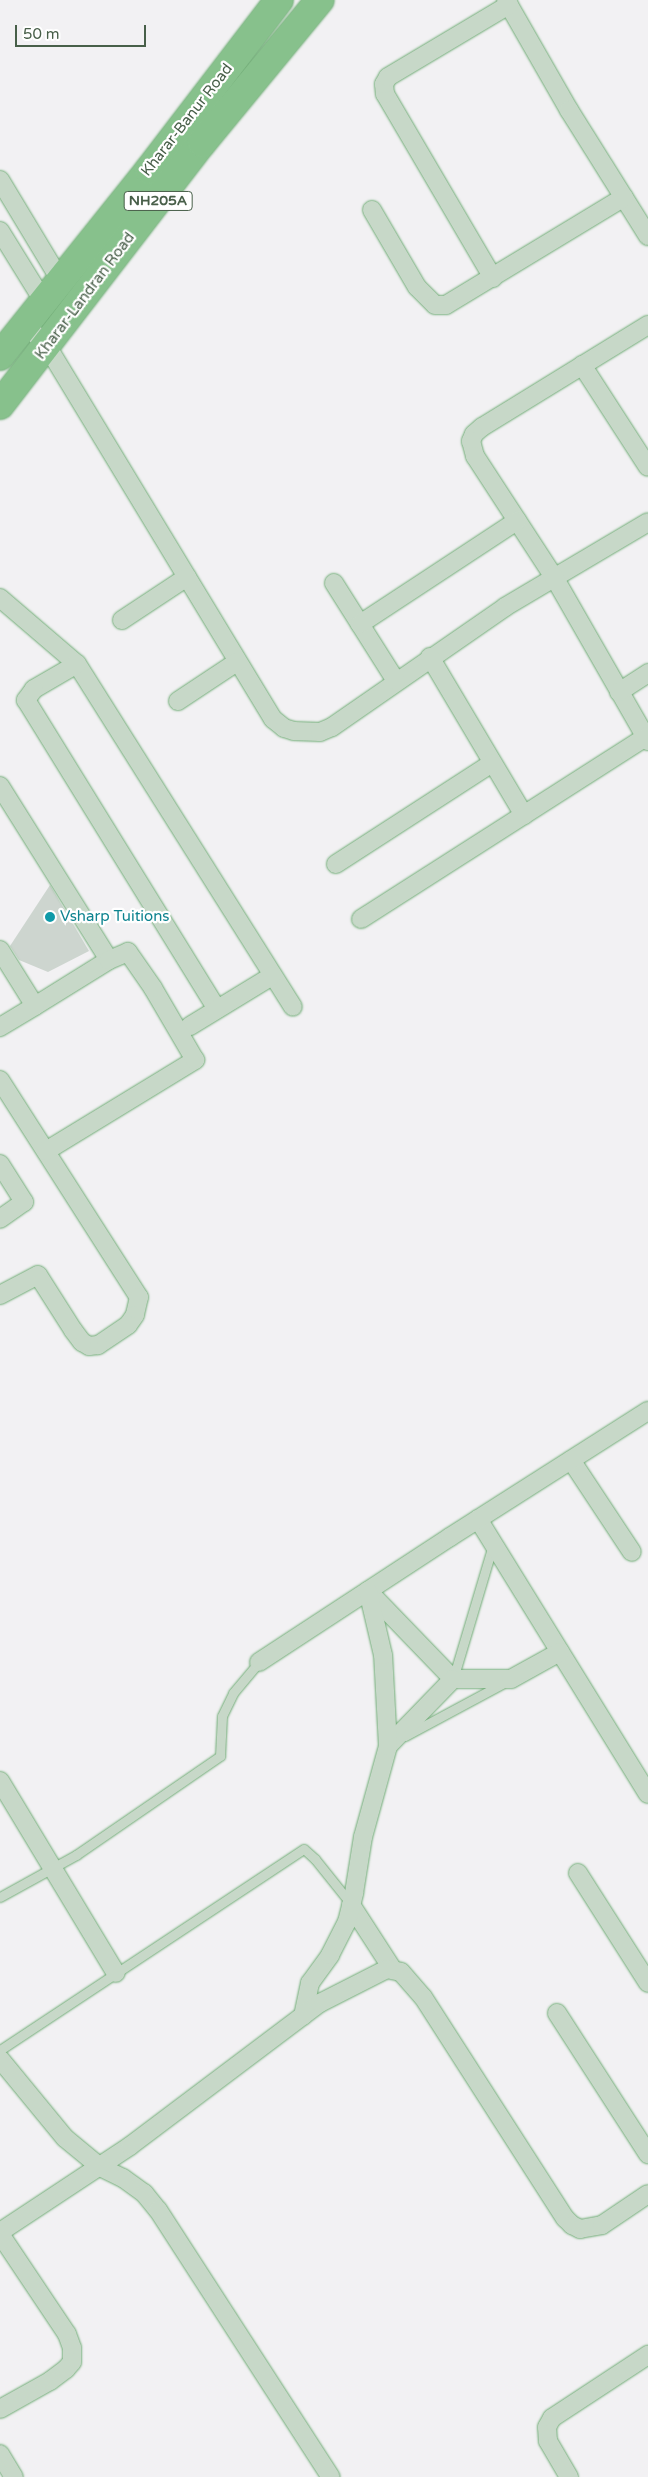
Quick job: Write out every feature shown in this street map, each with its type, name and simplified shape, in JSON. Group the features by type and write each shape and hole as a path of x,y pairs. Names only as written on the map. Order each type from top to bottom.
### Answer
{"highway":[{"name":"Kharar-Banur Road","path":"0,356 61,281 279,0"},
{"name":"Kharar-Landran Road","path":"0,405 202,142 320,0"}],"street":[{"path":"493,278 385,94 384,84 388,77 508,3 569,110 648,236"},
{"path":"0,180 61,281"},
{"path":"372,210 416,288 435,305 446,305 624,197"},
{"path":"0,231 44,302"},
{"path":"25,324 47,346 273,719 284,728 294,732 320,732 332,727 430,657 554,577 648,522"},
{"path":"361,919 647,739 554,577 475,456 471,441 474,434 482,427 648,325"},
{"path":"582,365 648,467"},
{"path":"360,624 517,521"},
{"path":"122,620 187,577"},
{"path":"334,583 396,680"},
{"path":"0,598 76,664 293,1007"},
{"path":"430,657 524,815"},
{"path":"178,701 237,662"},
{"path":"76,664 34,689 26,700 217,1009"},
{"path":"619,692 648,674"},
{"path":"336,864 492,762"},
{"path":"0,786 109,960"},
{"path":"0,950 35,1006"},
{"path":"0,1027 109,960 128,952 153,988 195,1060 46,1151"},
{"path":"190,1026 272,976"},
{"path":"0,1080 138,1297 138,1308 128,1325 98,1345 89,1346 82,1342 73,1330 38,1275 0,1295"},
{"path":"0,1164 24,1202 0,1219"},
{"path":"259,1662 478,1519 648,1412"},
{"path":"571,1460 632,1552"},
{"path":"478,1519 648,1794"},
{"path":"368,1591 454,1679"},
{"path":"303,2016 310,1983 330,1955 347,1922 363,1837 388,1746 383,1655 368,1591"},
{"path":"388,1746 454,1679 511,1679 560,1652"},
{"path":"0,1781 116,1973"},
{"path":"578,1874 648,1983"},
{"path":"351,1905 393,1970"},
{"path":"0,2409 50,2381 66,2369 72,2362 72,2348 67,2334 0,2233 100,2167 303,2016 362,1980 387,1969 401,1972 423,1997 565,2218 572,2225 580,2228 602,2225 648,2194"},
{"path":"557,2013 648,2154"},
{"path":"0,2059 65,2138 100,2167 123,2178 144,2193 158,2210 331,2477"},
{"path":"569,2477 548,2441 547,2427 552,2418 648,2355"},
{"path":"0,2454 14,2477"}],"lane":[{"path":"454,1679 493,1544"},
{"path":"0,1897 76,1855 220,1756 222,1716 233,1693 259,1662"},
{"path":"388,1746 511,1679"},
{"path":"0,2050 304,1849 315,1859 351,1905"}],"building":[{"name":"Vsharp Tuitions","path":"50,885 89,951 48,972 19,960 10,946"}],"place":[{"name":"Vsharp Tuitions","path":"50,917"}]}
